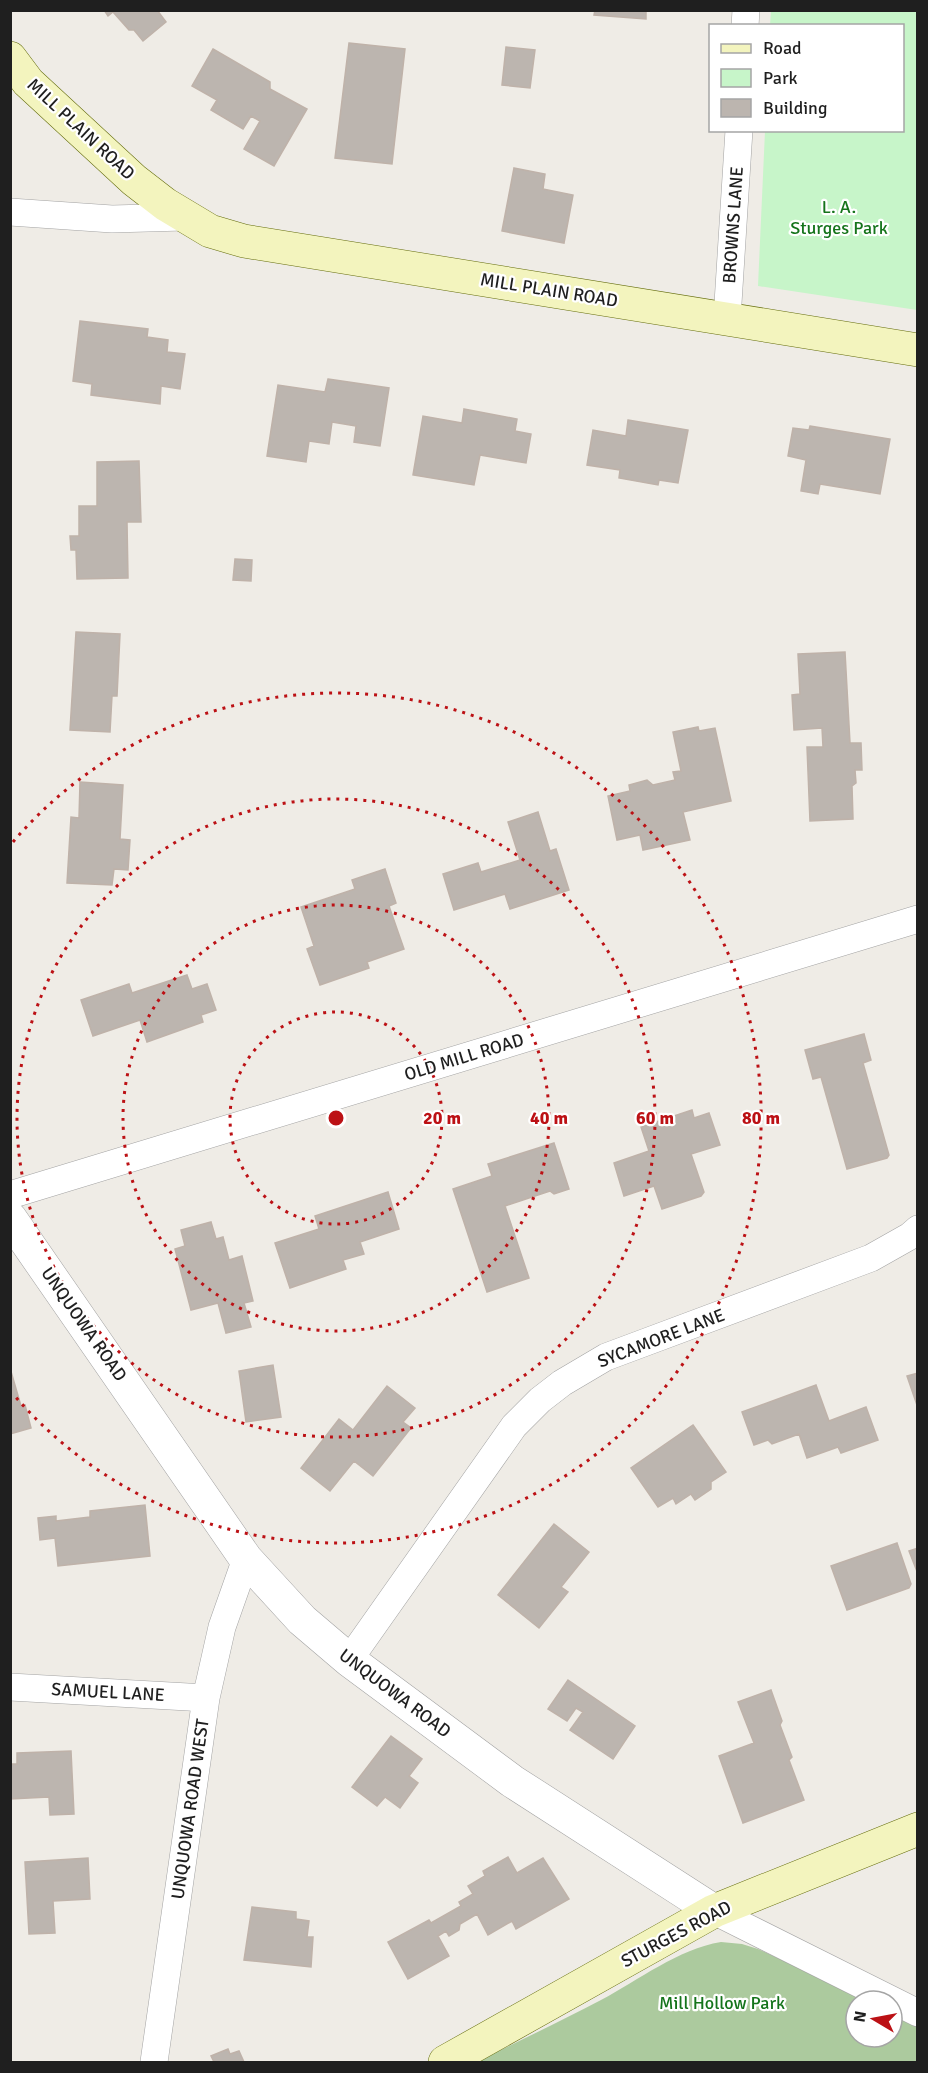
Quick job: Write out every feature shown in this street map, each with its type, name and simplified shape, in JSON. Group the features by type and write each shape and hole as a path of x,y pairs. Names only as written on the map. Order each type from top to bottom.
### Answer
{"main road":[{"name":"MILL PLAIN ROAD","path":"10,58 28,82 126,172 165,204 210,231 244,240 918,350"},
{"name":"STURGES ROAD","path":"445,2062 714,1911 918,1829"}],"street":[{"name":"BROWNS LANE","path":"727,319 739,132"},
{"name":"MILL PLAIN ROAD","path":"10,212 112,219 184,217"},
{"name":"OLD MILL ROAD","path":"10,1195 918,919"},
{"name":"UNQUOWA ROAD","path":"10,1218 246,1559 302,1620 349,1660 512,1780 714,1911 918,2013"},
{"name":"SYCAMORE LANE","path":"349,1660 514,1426 540,1400 562,1383 606,1357 870,1258 910,1236 918,1229"},
{"name":"UNQUOWA ROAD WEST","path":"154,2062 206,1698 222,1627 246,1559"},
{"name":"SAMUEL LANE","path":"10,1687 206,1698"}],"green space":[{"name":"L. A. Sturges Park","path":"771,11 917,11 917,310 758,286 765,132 904,132 904,24 770,24"},
{"name":"Mill Hollow Park","path":"721,1942 742,1944 758,1949 844,1989 844,2049 904,2049 904,2017 917,2023 917,2062 476,2062 601,2000 674,1958"}],"building":[{"path":"104,10 157,10 166,22 143,41 134,30 129,30 113,12 108,16"},
{"path":"595,10 646,10 646,19 594,15"},
{"path":"349,43 405,49 392,164 335,158"},
{"path":"506,47 535,50 530,88 502,85"},
{"path":"213,49 270,82 270,89 307,109 274,166 244,149 260,121 251,116 243,129 211,110 217,100 192,86"},
{"path":"514,168 545,174 543,189 573,195 564,243 502,231"},
{"path":"80,321 148,329 147,337 168,340 167,352 185,354 180,389 161,386 160,404 91,395 92,384 73,381"},
{"path":"328,379 389,388 380,446 354,442 356,426 332,422 329,444 309,441 306,462 267,456 278,385 325,392"},
{"path":"464,409 517,419 515,431 531,434 526,463 480,455 474,485 413,475 423,416 462,423"},
{"path":"628,420 688,430 678,483 659,480 658,485 619,478 620,470 587,465 593,430 626,436"},
{"path":"810,426 890,439 880,494 820,484 818,494 801,491 806,460 788,456 793,428 809,430"},
{"path":"139,461 141,522 127,522 128,578 77,579 76,550 71,550 70,536 79,536 79,506 97,506 97,462"},
{"path":"235,559 252,560 251,581 233,580"},
{"path":"76,632 120,634 117,696 112,696 110,732 70,730"},
{"path":"845,652 850,743 861,743 862,770 855,770 856,783 852,786 853,819 810,821 807,747 823,747 822,728 794,730 792,695 800,694 798,654"},
{"path":"698,727 699,731 715,728 731,801 683,812 690,840 643,850 640,835 617,840 608,796 630,791 629,785 647,780 653,785 675,780 673,772 681,771 673,732"},
{"path":"80,782 123,785 120,839 130,840 128,870 114,869 112,885 67,883 71,817 79,818"},
{"path":"538,812 550,851 556,849 569,890 510,909 505,894 454,910 443,874 478,863 481,872 520,860 508,822"},
{"path":"385,869 396,903 389,906 404,949 367,962 369,968 320,985 307,949 314,946 301,907 355,889 352,880"},
{"path":"187,975 192,989 207,984 216,1010 201,1015 203,1022 147,1042 140,1020 93,1036 81,1000 129,984 132,993"},
{"path":"864,1034 871,1060 863,1063 889,1155 887,1158 847,1169 821,1077 813,1079 805,1050"},
{"path":"692,1110 694,1118 709,1113 720,1145 691,1154 704,1192 701,1196 662,1209 654,1186 624,1196 614,1163 649,1151 641,1127"},
{"path":"554,1143 569,1189 554,1194 550,1191 505,1206 529,1278 487,1292 453,1189 492,1176 488,1164"},
{"path":"388,1192 399,1229 360,1242 364,1254 343,1260 346,1269 290,1288 275,1243 319,1229 315,1216"},
{"path":"211,1222 216,1239 223,1237 229,1260 242,1256 253,1301 244,1303 251,1327 226,1333 218,1303 191,1310 175,1249 185,1246 181,1230"},
{"path":"273,1365 281,1417 246,1422 239,1371"},
{"path":"10,1368 21,1406 25,1405 31,1428 10,1434"},
{"path":"918,1373 918,1408 907,1376"},
{"path":"816,1385 829,1421 866,1407 878,1440 841,1453 838,1447 807,1458 799,1434 772,1444 768,1440 754,1445 742,1412"},
{"path":"387,1386 415,1408 403,1422 411,1428 373,1476 354,1461 330,1491 301,1468 339,1419 353,1430"},
{"path":"693,1425 726,1472 711,1482 711,1489 695,1500 691,1494 676,1504 673,1498 658,1507 631,1468"},
{"path":"145,1505 150,1556 58,1566 55,1538 40,1540 38,1518 56,1516 56,1521 90,1517 90,1511"},
{"path":"554,1524 589,1552 561,1587 568,1592 539,1628 498,1595"},
{"path":"897,1543 911,1584 909,1588 847,1610 831,1566"},
{"path":"918,1548 918,1574 909,1551"},
{"path":"568,1680 635,1726 613,1759 570,1730 583,1712 576,1708 567,1721 548,1709"},
{"path":"771,1690 782,1721 780,1725 792,1757 789,1760 804,1800 743,1823 719,1756 754,1743 738,1702"},
{"path":"391,1736 422,1759 409,1776 418,1783 400,1808 385,1797 377,1806 352,1787"},
{"path":"71,1751 74,1814 50,1815 49,1797 10,1799 10,1764 17,1764 17,1753"},
{"path":"508,1857 517,1873 543,1858 569,1899 516,1929 512,1921 488,1935 477,1914 460,1924 459,1930 449,1936 446,1931 438,1936 449,1956 408,1979 388,1942 429,1920 431,1923 461,1906 459,1902 473,1894 468,1886 485,1876 483,1871"},
{"path":"88,1858 90,1899 53,1901 55,1933 29,1934 25,1862"},
{"path":"252,1907 296,1912 296,1919 309,1921 307,1937 313,1937 311,1967 244,1960"},
{"path":"228,2049 230,2054 239,2051 244,2062 214,2062 211,2056"}]}
